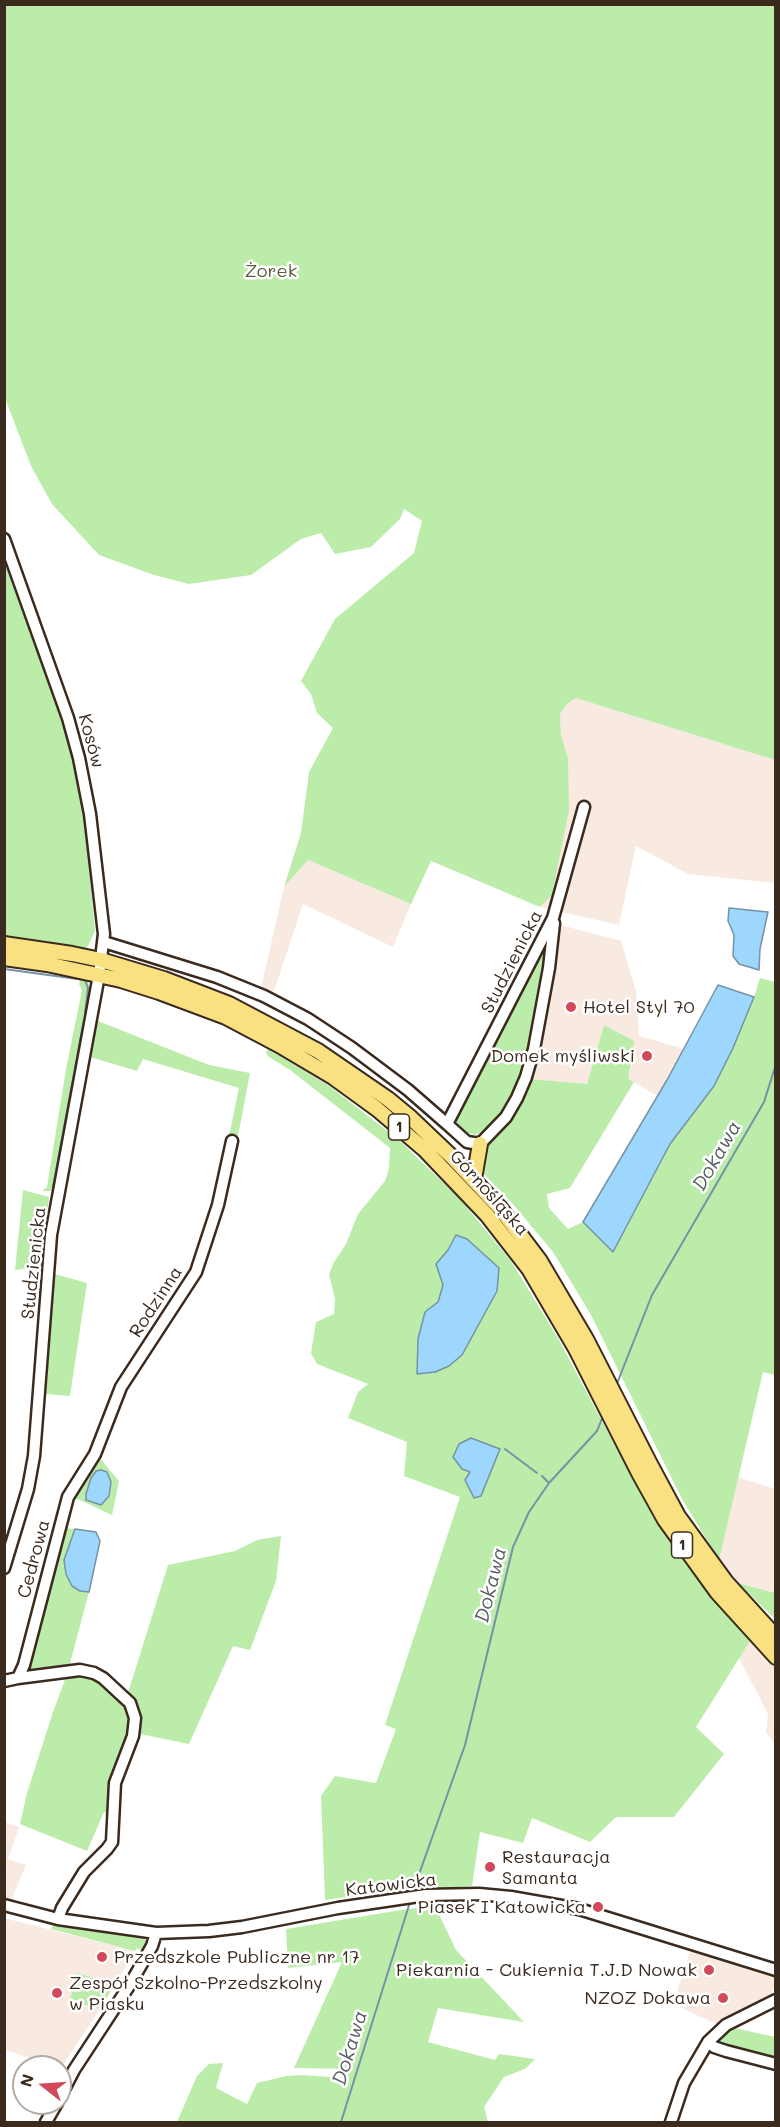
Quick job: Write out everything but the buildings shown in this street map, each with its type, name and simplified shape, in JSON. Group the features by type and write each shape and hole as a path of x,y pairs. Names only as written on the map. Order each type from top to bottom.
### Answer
{"main road":[{"name":"Górnośląska","path":"4,944 101,960 165,979 256,1017 318,1051 388,1099 434,1140 500,1208 540,1261 574,1316 655,1474 684,1524 726,1582 776,1637"},
{"name":"Górnośląska","path":"4,958 47,963 99,975 178,998 250,1029 308,1060 403,1130 464,1189 513,1246 552,1306 655,1501 684,1548 717,1593 776,1657"},
{"path":"474,1179 480,1144"}],"street":[{"name":"Kosów","path":"4,539 68,718 82,770 102,910 104,942 101,960"},
{"name":"Studzienicka","path":"447,1124 553,918 584,807"},
{"path":"104,942 218,977 264,996 308,1019 352,1048 408,1090 467,1142 480,1144 506,1117 526,1077 534,1049 549,968 553,918"},
{"name":"Studzienicka","path":"4,1568 28,1489 34,1455 51,1235 101,960"},
{"name":"Rodzinna","path":"84,1472 95,1454 121,1387 196,1272 218,1205 232,1141"},
{"name":"Cedrowa","path":"18,1678 24,1665 68,1497 84,1472"},
{"path":"4,1681 80,1670 94,1673 103,1678 130,1703 135,1718 133,1736 114,1783 112,1842 84,1872 62,1908 58,1919"},
{"name":"Katowicka","path":"4,1905 58,1919 156,1933 242,1927 398,1898 453,1894 500,1896 572,1907 776,1970"},
{"path":"72,2074 129,1986 152,1946 156,1933"},
{"path":"671,2122 684,2083 708,2042 726,2025 776,2000"},
{"path":"708,2042 726,2051 776,2064"}],"shaded area":[{"path":"576,698 775,760 775,883 688,874 636,846 619,925 540,907 552,894 568,758 561,735 560,714 567,704"},
{"path":"308,860 411,904 393,947 303,904 274,991 261,988 284,887"},
{"path":"557,924 621,941 636,991 639,1036 684,1049 658,1096 628,1079 604,1025 587,1084 530,1079"},
{"path":"738,1477 775,1489 775,1593 738,1583 719,1560"},
{"path":"750,1641 775,1663 775,1745 766,1732 768,1714 739,1658"},
{"path":"5,1822 19,1827 8,1859 26,1865 11,1901 5,1900 4,1876 7,1870 5,1868"},
{"name":"Zespół Szkolno-Przedszkolny w Piasku","path":"4,1918 135,1951 70,2055 21,2055 5,2050"},
{"path":"691,1949 775,1976 771,1995 716,2024 673,2004"}],"green space":[{"name":"Żorek","path":"5,4 775,5 775,760 576,698 567,704 560,714 561,735 568,758 569,810 552,895 540,907 431,861 411,904 308,860 284,887 301,833 309,772 333,728 317,713 311,694 301,681 335,619 414,553 422,521 404,509 400,519 371,547 335,554 321,533 301,539 251,575 189,584 154,575 99,555 52,504 31,466 5,398"},
{"path":"4,560 79,758 95,931 87,948 5,935"},
{"path":"549,934 534,1029 522,1075 507,1107 490,1129 475,1135 462,1132 458,1128 456,1117"},
{"path":"81,976 87,979 90,989 65,1138 54,1191 42,1191 47,1187 66,1069 82,990 79,984"},
{"path":"760,978 775,982 775,1375 763,1372 719,1560 682,1499 591,1315 553,1252 482,1172 484,1149 513,1115 530,1079 587,1084 604,1025 634,1041 628,1079 634,1082 570,1188 547,1194 549,1208 568,1229 583,1222 613,1252 670,1144 714,1086 733,1048"},
{"path":"98,1021 209,1065 250,1073 238,1136 229,1136 239,1088 143,1059 137,1071 90,1057"},
{"path":"268,1049 328,1085 399,1140 460,1199 511,1261 558,1338 613,1442 681,1554 750,1641 696,1727 724,1754 674,1817 616,1817 590,1842 532,1818 523,1843 480,1832 472,1886 386,1892 325,1900 321,1796 335,1776 376,1783 396,1729 385,1725 460,1497 404,1476 407,1442 348,1418 358,1392 368,1384 317,1364 311,1353 316,1322 334,1314 335,1299 329,1274 346,1244 358,1214 385,1181 389,1168 390,1148 266,1053","holes":["456,1235 497,1291 462,1355 417,1374 418,1339 425,1312 438,1302 443,1285 436,1264 448,1250"]},
{"path":"23,1190 49,1197 42,1266 15,1270"},
{"path":"55,1274 87,1283 70,1396 46,1394"},
{"path":"98,1456 119,1481 112,1515 73,1497"},
{"path":"63,1528 75,1529 64,1560 80,1591 89,1592 69,1667 26,1673"},
{"path":"281,1536 276,1581 250,1650 233,1646 189,1744 140,1734 137,1706 128,1693 168,1565 235,1551 257,1540"},
{"path":"738,1583 775,1593 775,1619"},
{"path":"81,1673 101,1680 125,1703 131,1716 128,1737 109,1783 111,1814 104,1812 87,1851 20,1824 27,1793 67,1674"},
{"path":"435,1906 456,1950 524,2022 438,2008 428,2042 495,2060 499,2054 535,2059 525,2069 504,2077 484,2107 488,2122 177,2122 197,2076 209,2064 223,2063 216,2088 247,2104 257,2083 286,2076 302,2075 346,2078 351,2069 294,2068 342,1962 288,1968 286,1929"},
{"path":"53,1924 144,1939 148,1942 144,1952 137,1948 135,1951 51,1929"},
{"path":"77,1973 114,1984 106,1999 103,1998 99,2009 70,2000"},
{"path":"730,2027 775,2037 775,2062 720,2046 719,2040 722,2034"}],"water":[{"path":"729,908 768,912 760,949 759,970 739,964 733,956 734,935 728,921"},
{"path":"718,985 754,997 714,1086 670,1144 613,1252 583,1222 667,1080"},
{"path":"456,1235 467,1239 499,1268 497,1291 462,1355 449,1366 435,1372 417,1374 418,1339 425,1312 438,1302 443,1285 436,1264 448,1250"},
{"path":"471,1438 500,1449 481,1496 474,1498 465,1480 470,1472 462,1469 453,1457 459,1444"},
{"path":"96,1471 107,1472 111,1482 109,1496 101,1505 86,1500 86,1494 91,1478"},
{"path":"75,1529 96,1532 100,1541 89,1592 80,1591 72,1586 66,1574 64,1560"}],"waterway":[{"path":"4,969 85,980 88,988 85,1013"},
{"path":"53,1187 84,1020"},
{"name":"Dokawa","path":"616,1386 652,1295 764,1102 776,1064"},
{"path":"42,1266 51,1199"},
{"name":"Dokawa","path":"412,1894 465,1745 513,1547 529,1512 549,1483 597,1431 603,1416"},
{"path":"505,1449 537,1473"},
{"path":"542,1476 548,1482"},
{"name":"Dokawa","path":"341,2122 410,1902"}],"place":[{"name":"Hotel Styl 70","path":"571,1007"},
{"name":"Domek myśliwski","path":"647,1056"},
{"name":"Restauracja Samanta","path":"490,1867"},
{"name":"Piasek I Katowicka","path":"598,1907"},
{"name":"Przedszkole Publiczne nr 17","path":"102,1957"},
{"name":"Piekarnia - Cukiernia T.J.D Nowak","path":"709,1970"},
{"name":"Zespół Szkolno-Przedszkolny w Piasku","path":"57,1993"},
{"name":"NZOZ Dokawa","path":"723,1998"}]}
